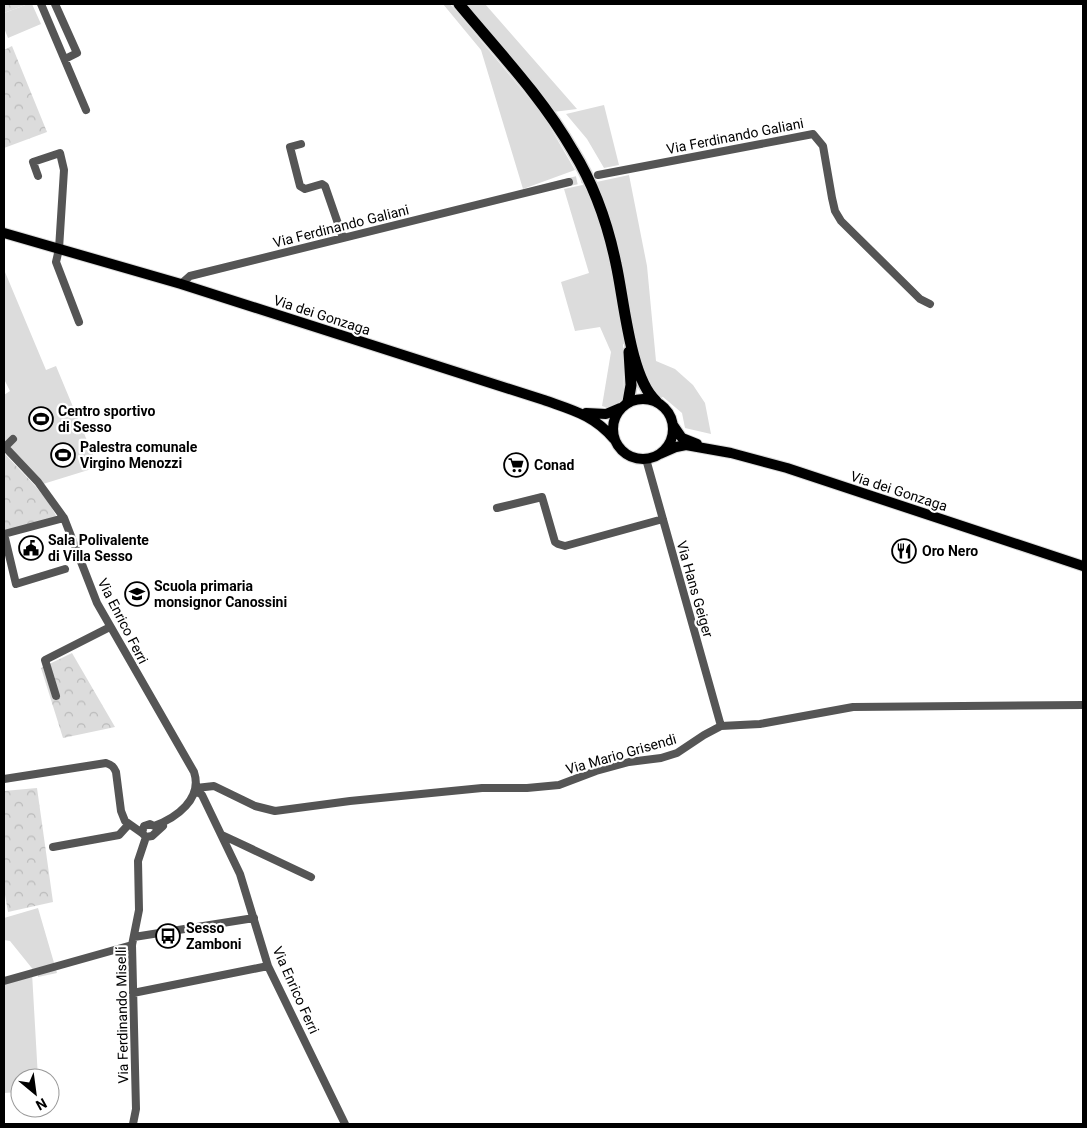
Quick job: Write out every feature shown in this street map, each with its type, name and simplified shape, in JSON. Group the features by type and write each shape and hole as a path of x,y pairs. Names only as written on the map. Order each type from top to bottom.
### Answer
{"highway":[{"path":"459,4 545,109 580,162 599,206 610,239 630,343 642,384 656,401"},
{"path":"624,405 630,385 630,343"}],"main road":[{"name":"Via dei Gonzaga","path":"4,233 181,284 575,411 596,415 606,414 624,405"},
{"path":"642,398 656,401 668,411 673,425 682,438 704,447 686,445 646,459 636,458 626,454 619,448 614,439 613,423 624,405 642,398"},
{"name":"Via dei Gonzaga","path":"575,411 604,427 614,439"},
{"path":"660,454 670,441 673,425"},
{"name":"Via dei Gonzaga","path":"704,447 787,468 1083,566"}],"street":[{"path":"41,4 86,110"},
{"path":"55,4 77,53 65,59"},
{"name":"Via Ferdinando Galiani","path":"598,175 813,134 823,146 835,211 841,221 920,298 930,304"},
{"path":"301,144 290,147 300,186 305,189 322,184 325,186 343,238"},
{"path":"38,176 33,162 60,153 64,170 59,249 56,262 79,322"},
{"name":"Via Ferdinando Galiani","path":"181,284 190,276 569,182"},
{"name":"Via Enrico Ferri","path":"14,439 4,447 38,482 64,518 91,588 110,627 192,767 195,777 195,789 202,796 240,874 268,966 345,1124"},
{"name":"Via Hans Geiger","path":"646,459 721,726"},
{"path":"497,508 542,497 555,542 565,546 662,519"},
{"path":"64,518 4,534 16,584 65,569"},
{"path":"56,696 45,660 110,627"},
{"name":"Via Mario Grisendi","path":"195,789 214,786 255,806 274,811 350,801 482,788 527,788 559,785 596,771 629,762 661,758 677,753 721,726 760,724 853,707 1083,705"},
{"path":"4,779 106,762 114,767 124,821 148,832 177,815 187,804 195,789"},
{"path":"53,846 119,835 130,824"},
{"name":"Via Ferdinando Miselli","path":"133,1124 136,1109 133,941 140,910 138,861 148,832"},
{"path":"222,835 311,877"},
{"path":"4,981 133,941 254,918"},
{"path":"133,993 268,966"}],"green space":[{"path":"4,4 28,4 4,13"},
{"path":"32,4 41,24 8,38 4,28 4,13"},
{"path":"443,4 450,4 543,115 575,170 523,189 481,50"},
{"path":"464,4 485,4 577,109 553,112"},
{"path":"12,46 47,132 4,148 4,50"},
{"path":"604,105 619,165 604,168 587,139 566,114"},
{"path":"629,175 647,266 656,361 675,369 693,385 705,403 711,434 685,428 682,413 663,397 654,396 646,382 635,343 623,344 624,402 611,409 602,406 611,352 600,327 575,331 561,282 589,273 564,189"},
{"name":"Centro sportivo di Sesso","path":"5,272 46,370 56,366 98,467 43,484 4,443 4,395 10,391 4,379"},
{"path":"4,453 41,493 58,520 4,534"},
{"path":"72,653 115,727 63,738 41,668"},
{"path":"37,788 53,902 8,912 4,889 4,791"},
{"path":"38,908 57,973 38,977 38,971 35,972 10,941 4,940 4,918"},
{"path":"35,972 32,973 37,1068 10,1068 10,1093 4,1093 4,981"}],"tunnel":[{"path":"569,182 591,177"}],"place":[{"name":"Centro sportivo di Sesso","path":"41,419"},
{"name":"Palestra comunale Virgino Menozzi","path":"63,455"},
{"name":"Conad","path":"516,465"},
{"name":"Sala Polivalente di Villa Sesso","path":"31,548"},
{"name":"Oro Nero","path":"904,551"},
{"name":"Scuola primaria monsignor Canossini","path":"137,594"},
{"name":"Sesso Zamboni","path":"168,936"}]}
